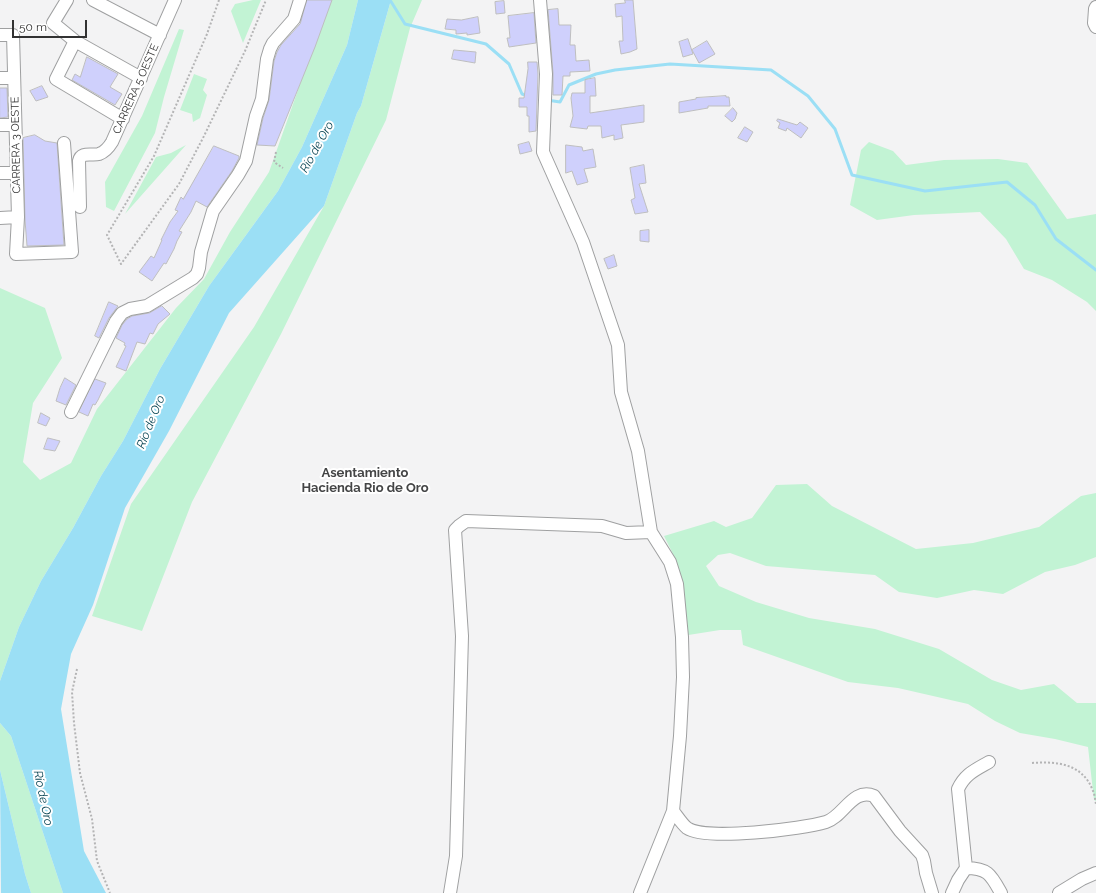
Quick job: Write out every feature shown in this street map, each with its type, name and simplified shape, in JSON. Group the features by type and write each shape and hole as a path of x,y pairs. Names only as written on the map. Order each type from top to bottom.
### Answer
{"street":[{"path":"67,0 53,23 75,41 141,78"},
{"path":"93,0 160,35"},
{"name":"CARRERA 5 OESTE","path":"80,206 80,158 83,155 100,154 109,147 123,119 175,0"},
{"path":"71,412 116,322 122,313 130,308 147,306 194,278 197,274 200,252 213,211 246,161 256,116 262,99 267,60 272,43 294,19 300,0"},
{"path":"540,0 546,74 543,152 584,242 619,347 621,392 638,451 651,532 670,562 677,584 680,608 683,677 680,736 673,812 640,893"},
{"path":"1096,7 1094,24 1096,27"},
{"name":"CARRERA 3 OESTE","path":"0,35 13,35 18,217 16,254 72,252 64,143"},
{"path":"75,41 56,79 123,119"},
{"path":"0,78 14,78"},
{"path":"0,125 15,125"},
{"path":"0,173 16,173"},
{"path":"0,218 18,217"},
{"path":"450,893 456,856 462,636 455,530 466,521 602,526 626,533 651,532"},
{"path":"952,893 966,868 958,789 967,775 989,762"},
{"path":"673,812 686,827 694,830 714,833 752,833 828,822 856,797 863,794 869,794 874,796 900,832 922,855 932,893"},
{"path":"966,868 973,868 989,873 1001,893"},
{"path":"1059,893 1082,879 1096,874"}],"path":[{"path":"219,0 207,34 154,156 106,235 120,264 179,184 204,136 241,58 266,0"},
{"path":"276,152 274,162 283,168"},
{"path":"76,669 72,692 80,773 92,819 97,861 110,893"},
{"path":"1032,763 1047,762 1070,765 1084,775 1093,791 1096,804"}],"green space":[{"path":"253,0 261,0 243,43 231,11 235,4"},
{"path":"325,0 358,0 347,45 302,147 278,191 209,286 160,369 123,441 101,476 73,528 41,581 19,627 0,681 0,288 45,308 62,358 33,403 23,462 40,480 71,463 97,409 176,308 204,279 230,232 269,172 298,90"},
{"path":"391,0 422,0 410,28 386,120 281,334 192,502 142,631 92,616 131,504 254,327 324,206 357,113 361,106"},
{"path":"179,29 184,30 155,133 114,211 106,207 105,182 142,116"},
{"path":"194,74 207,79 203,90 207,95 200,118 193,122 192,114 180,110"},
{"path":"869,142 893,151 906,165 944,160 998,159 1027,163 1067,219 1096,214 1096,311 1087,302 1052,280 1024,269 1006,239 980,212 914,215 877,220 850,205 861,150"},
{"path":"186,145 125,214 156,157 171,153"},
{"path":"807,484 832,506 916,549 973,543 1039,527 1081,496 1096,493 1096,557 1075,565 1045,572 1003,594 974,590 937,598 899,592 875,575 766,566 730,553 718,555 706,566 719,586 756,602 809,618 875,629 939,649 992,680 1021,690 1054,684 1077,703 1096,703 1096,801 1094,800 1088,747 1020,733 995,721 968,704 898,688 848,682 743,645 741,630 720,630 682,636 683,609 676,560 664,536 714,521 726,527 752,518 776,485"},
{"path":"0,723 11,736 63,893 31,893 0,770"}],"water":[{"name":"Río de Oro","path":"358,0 391,0 361,106 357,113 324,206 229,313 169,431 125,508 93,605 71,654 61,709 84,851 106,893 63,893 11,736 0,723 0,681 19,627 41,581 73,528 101,476 123,441 160,369 209,286 278,191 302,147 347,45"},
{"path":"0,770 25,874 31,893 1,893"}],"building":[{"path":"307,0 332,0 315,47 275,146 257,145 269,100 274,61 277,52 281,45 300,24"},
{"path":"625,0 633,0 637,49 621,54 619,41 623,41 622,16 616,17 615,4 625,3"},
{"path":"504,1 505,13 496,14 495,2"},
{"path":"558,9 559,25 571,25 570,45 575,45 576,61 589,60 590,71 570,72 570,76 563,76 562,95 553,95 553,73 548,10"},
{"path":"534,13 536,43 509,47 507,38 510,38 508,16"},
{"path":"478,17 480,33 467,35 467,33 456,34 456,30 445,29 447,19 461,20"},
{"path":"688,39 693,54 683,57 679,42"},
{"path":"707,41 715,54 699,63 692,50"},
{"path":"454,50 476,52 475,63 452,59"},
{"path":"87,57 118,74 110,87 122,94 115,105 72,80 75,74 80,77"},
{"path":"528,62 537,62 538,74 536,131 529,132 529,116 527,116 527,107 519,107 519,98 524,98"},
{"path":"595,78 596,96 590,96 590,113 644,105 644,122 621,125 623,138 614,140 614,135 602,138 601,126 588,126 587,129 570,127 573,116 571,98 572,93 585,93 585,80"},
{"path":"42,86 48,97 36,101 30,91"},
{"path":"0,88 7,88 8,117 0,118"},
{"path":"729,97 730,106 708,106 708,108 679,113 679,102 696,98"},
{"path":"733,108 737,113 732,122 725,116"},
{"path":"778,119 797,125 800,122 808,128 801,138 787,128 786,131 778,128 780,123 777,121"},
{"path":"745,127 753,132 747,142 738,138"},
{"path":"35,135 45,141 57,143 64,245 27,246 23,138"},
{"path":"529,142 532,151 520,154 518,145"},
{"path":"566,145 582,147 583,151 593,149 596,167 584,169 588,182 577,185 572,171 566,173"},
{"path":"214,146 239,156 239,158 232,171 207,207 196,201 179,231 182,232 166,264 164,263 152,281 139,272 151,256 154,258 170,222 178,211 175,210 181,197 183,199"},
{"path":"644,165 646,183 639,184 648,212 635,214 631,200 635,198 630,168"},
{"path":"649,230 649,242 640,241 640,231"},
{"path":"614,255 617,266 608,269 604,259"},
{"path":"109,302 118,306 109,318 99,338 95,336"},
{"path":"162,306 170,314 158,324 153,334 150,333 145,344 137,342 126,371 116,367 126,346 124,345 125,343 116,338 122,325 132,316 149,313"},
{"path":"65,378 76,385 66,405 56,401"},
{"path":"95,379 106,383 95,405 93,404 88,416 79,412"},
{"path":"41,413 50,418 46,426 38,423"},
{"path":"48,438 60,441 55,451 44,449"}],"waterway":[{"path":"390,0 405,24 486,44 509,64 522,94 528,96"},
{"path":"547,100 560,102 569,85 596,74 615,70 670,64 771,70 808,96 835,129 852,175 925,191 1007,182 1035,205 1056,239 1096,270"}],"district":[{"name":"Asentamiento Hacienda Rio de Oro","path":"365,480"}]}
